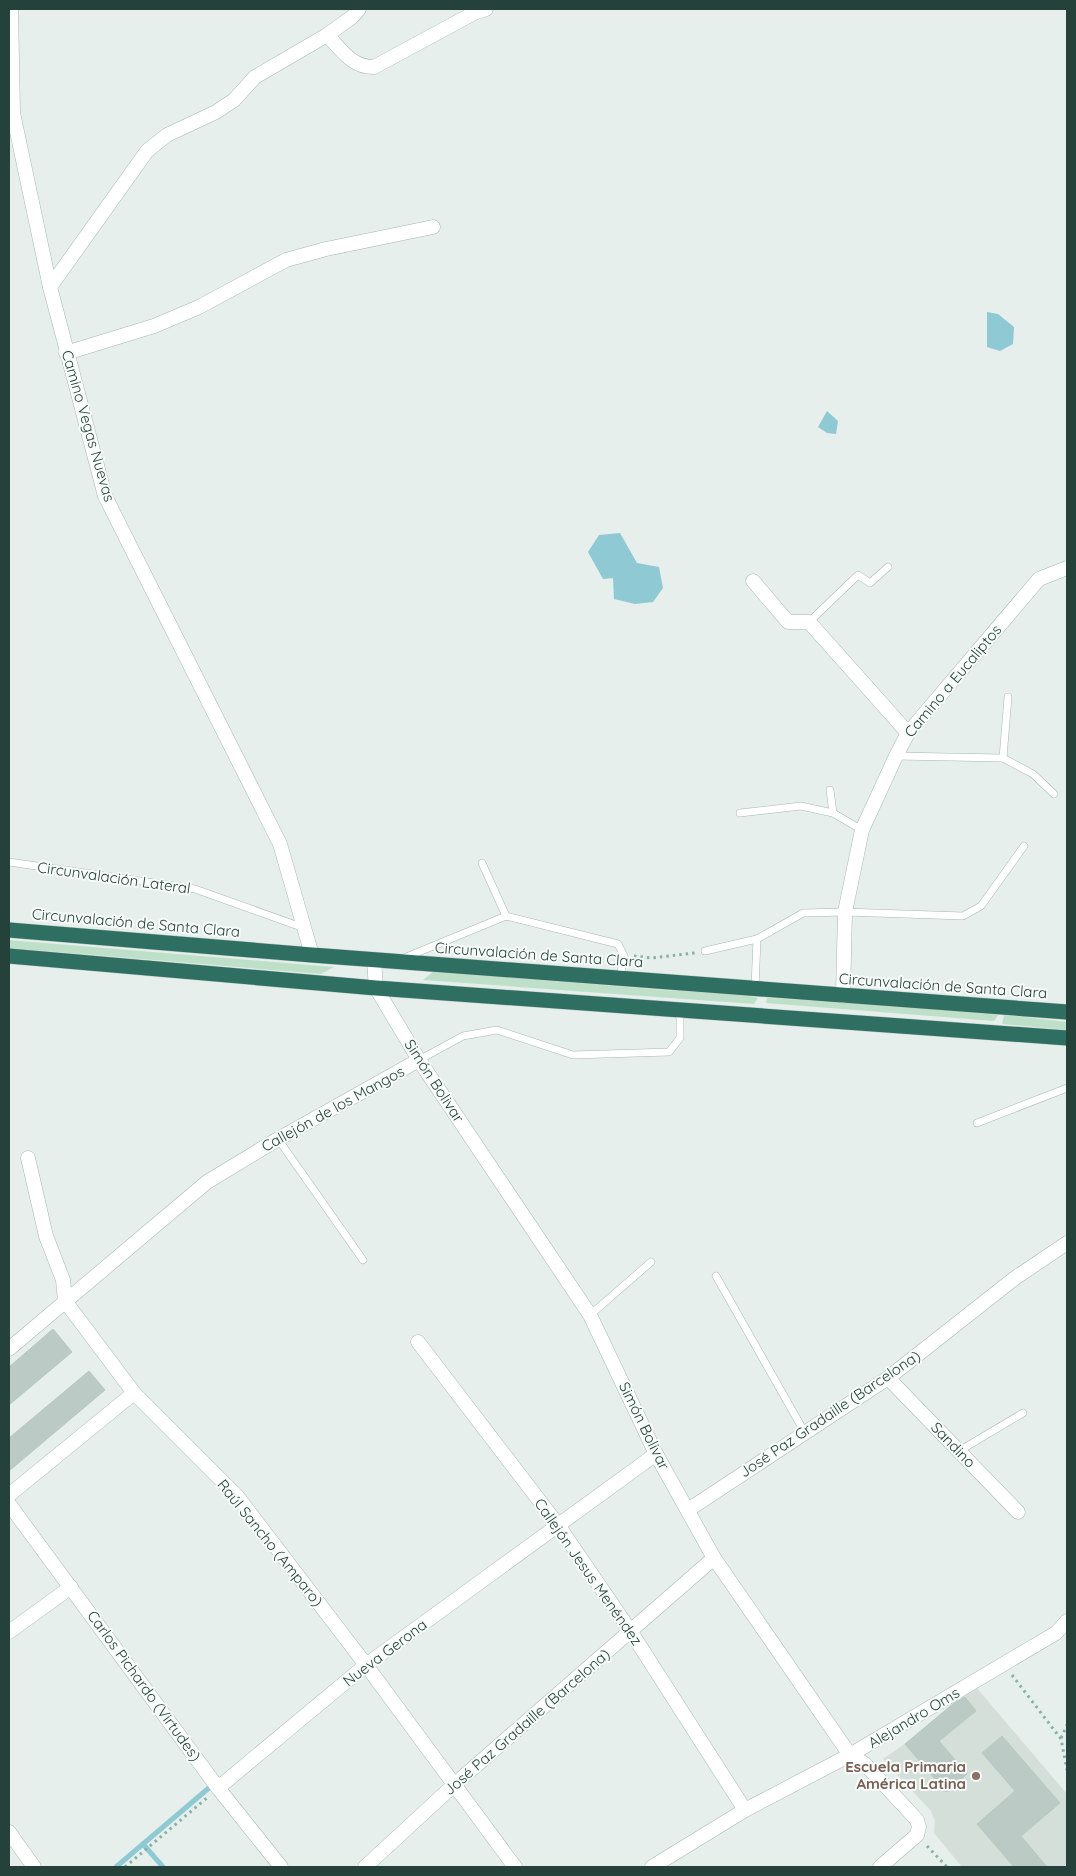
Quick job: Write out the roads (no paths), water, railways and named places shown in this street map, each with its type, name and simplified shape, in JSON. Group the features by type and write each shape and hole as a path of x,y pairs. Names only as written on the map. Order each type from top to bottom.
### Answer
{"highway":[{"name":"Circunvalación de Santa Clara","path":"9,930 395,962 1067,1012"},
{"path":"9,956 376,988 1067,1038"}],"street":[{"name":"Camino Vegas Nuevas","path":"11,9 13,113 66,353 106,496 280,844 312,955"},
{"path":"50,287 147,151 167,135 216,112 234,100 255,77 327,35 352,17 359,9"},
{"path":"327,35 354,63 363,67 374,67 474,13 486,9"},
{"path":"66,353 154,326 199,307 286,260 326,249 433,228"},
{"name":"Camino a Eucaliptos","path":"842,996 845,912 862,830 908,733 1039,579 1067,568"},
{"path":"754,581 788,622 809,622 908,733"},
{"name":"Simón Bolivar","path":"374,960 376,988 419,1060 590,1315 656,1454 714,1558 850,1755 865,1764 917,1820 919,1827 916,1835 880,1867"},
{"name":"Callejón de los Mangos","path":"9,1349 207,1182 278,1139 419,1060"},
{"path":"28,1158 46,1236 63,1280 64,1302"},
{"name":"José Paz Gradaille (Barcelona)","path":"688,1510 888,1378 1015,1278 1067,1243"},
{"name":"Raúl Sancho (Amparo)","path":"64,1302 134,1393 236,1496 366,1664 515,1867"},
{"name":"Callejón Jesus Menéndez","path":"418,1342 558,1525 631,1632 746,1810"},
{"name":"Sandino","path":"888,1378 1018,1512"},
{"path":"9,1495 134,1393"},
{"name":"Nueva Gerona","path":"218,1788 366,1664 656,1454"},
{"name":"Carlos Pichardo (Virtudes)","path":"9,1504 218,1788 281,1867"},
{"name":"José Paz Gradaille (Barcelona)","path":"365,1867 455,1784 714,1558"},
{"path":"9,1632 71,1587"},
{"name":"Alejandro Oms","path":"652,1867 746,1810 850,1755 1004,1665 1062,1636 1067,1621"},
{"path":"9,1832 34,1867"}],"lane":[{"path":"809,622 858,575 870,583 888,567"},
{"path":"1003,758 1008,697"},
{"path":"896,756 1003,758 1033,774 1054,794"},
{"path":"830,790 833,813"},
{"path":"740,814 801,806 833,813 862,830"},
{"path":"705,952 758,939 803,913 845,912 963,916 981,906 1024,846"},
{"name":"Circunvalación Lateral","path":"9,862 195,889 304,928"},
{"path":"482,863 506,916"},
{"path":"395,962 506,916 618,944 624,956 620,979"},
{"path":"755,989 758,939"},
{"name":"Callejón de los Mangos","path":"419,1060 463,1036 497,1030 573,1055 669,1052 680,1038 680,1010"},
{"path":"977,1124 1067,1088"},
{"path":"278,1139 362,1260"},
{"path":"590,1315 651,1262"},
{"path":"716,1276 805,1433"},
{"path":"959,1451 1023,1413"}],"water":[{"path":"987,312 998,314 1014,327 1013,344 1000,351 987,347"},
{"path":"827,411 838,421 836,434 827,433 818,427"},
{"path":"620,533 637,563 659,567 663,588 653,602 635,604 614,599 613,578 603,579 588,552 599,535"}],"waterway":[{"path":"116,1867 210,1787"},
{"path":"143,1844 163,1867"}],"place":[{"name":"Escuela Primaria América Latina","path":"976,1776"}]}
